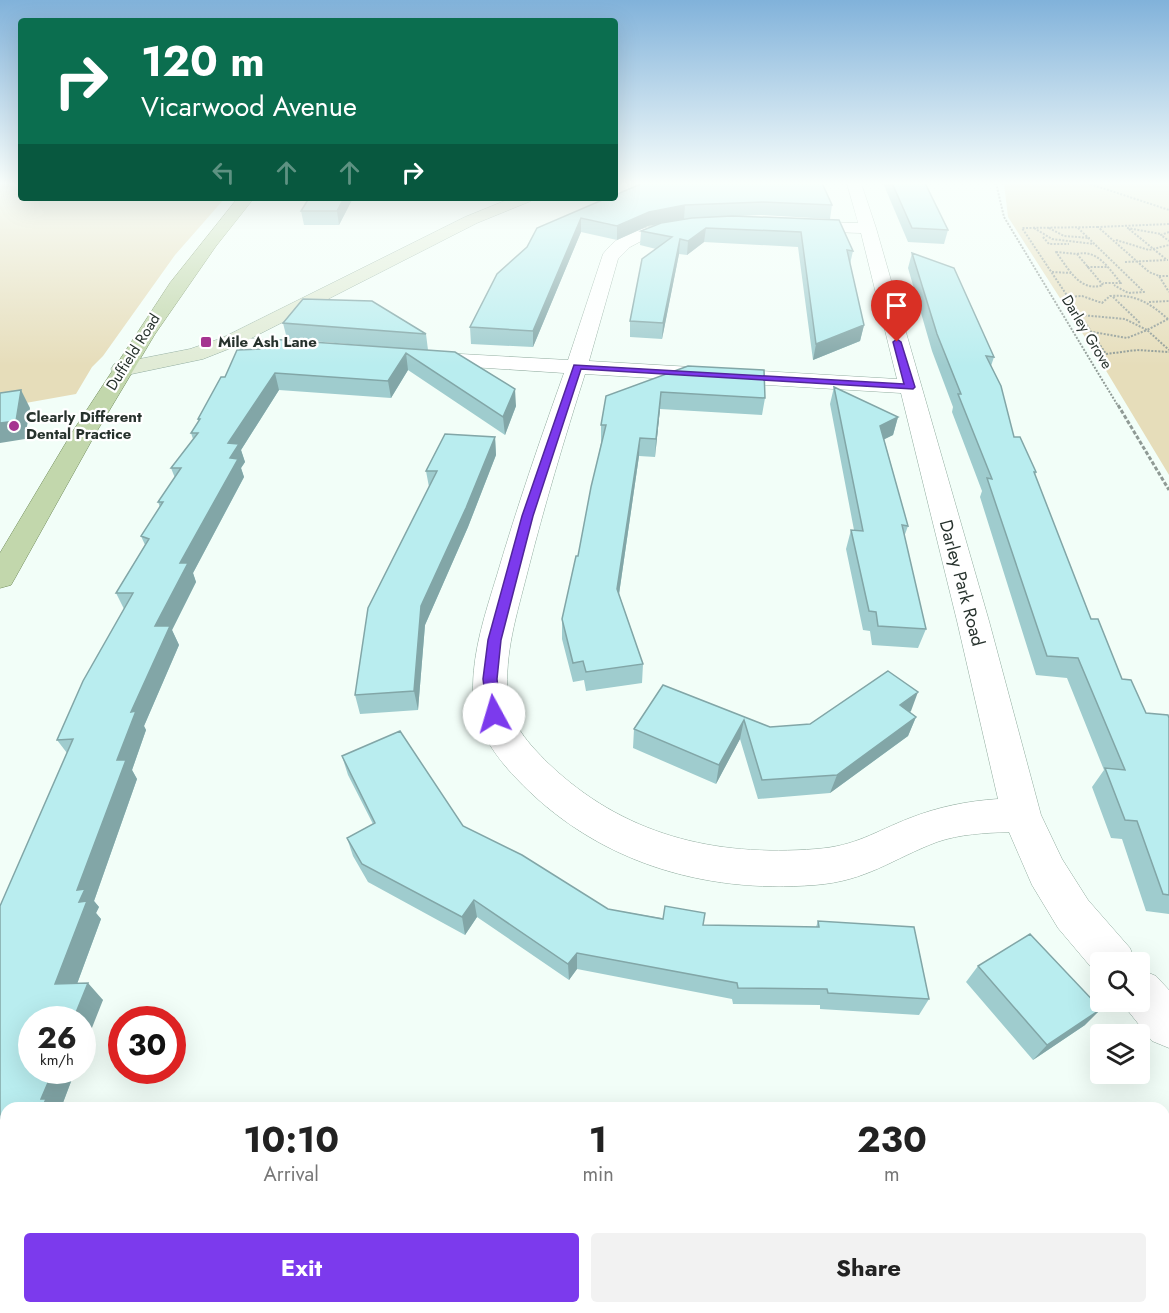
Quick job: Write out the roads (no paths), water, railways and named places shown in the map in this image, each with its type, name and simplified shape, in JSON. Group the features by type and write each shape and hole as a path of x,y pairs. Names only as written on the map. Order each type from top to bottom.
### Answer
{"main road":[{"name":"Duffield Road","path":"0,578 151,321 207,244"}],"street":[{"path":"122,369 195,354 229,342 422,244"},
{"path":"623,244 609,258 577,366 527,516 495,640 490,679 494,714 516,755 555,792 595,824 658,852 722,864 790,868 822,867 870,855 927,828 970,817 1021,815"},
{"name":"Darley Park Road","path":"872,244 973,621 1021,815 1047,872 1073,914 1105,952"},
{"path":"229,342 331,353"},
{"path":"400,357 910,387"}],"place":[{"name":"Mile Ash Lane","path":"206,342"},
{"name":"Clearly Different Dental Practice","path":"14,426"}]}
